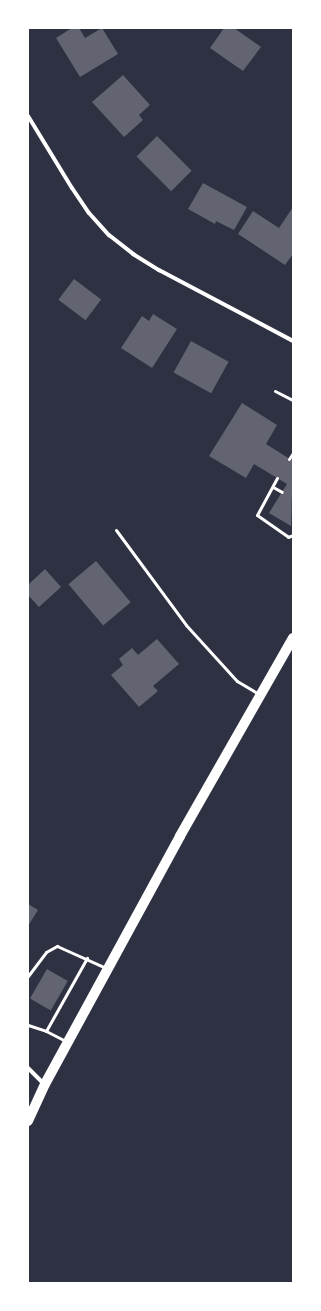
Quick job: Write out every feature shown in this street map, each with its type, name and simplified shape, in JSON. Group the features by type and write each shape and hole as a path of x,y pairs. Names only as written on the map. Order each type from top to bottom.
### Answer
{"main road":[{"path":"28,1120 45,1084 68,1042 293,638"}],"street":[{"path":"28,116 89,213 109,235 133,254 159,270 293,341"},
{"path":"28,1068 45,1084"}],"lane":[{"path":"275,391 293,400"},
{"path":"289,459 293,453"},
{"path":"278,478 257,515 288,537 293,535"},
{"path":"273,487 282,492"},
{"path":"116,530 186,625 237,681 260,695"},
{"path":"28,976 46,952 57,946 87,958 108,970"},
{"path":"46,1031 87,958"},
{"path":"28,1025 46,1031 68,1042"}],"building":[{"path":"72,28 79,28 85,38 102,28 118,54 80,77 56,38"},
{"path":"224,28 234,28 261,47 243,71 210,48"},
{"path":"123,75 150,105 139,115 143,120 124,137 92,102"},
{"path":"157,136 192,171 171,191 136,157"},
{"path":"203,183 247,207 234,230 216,221 215,224 188,209"},
{"path":"293,207 293,254 285,265 238,234 253,211 279,228"},
{"path":"74,279 101,299 86,320 58,300"},
{"path":"153,314 177,329 152,368 121,348 142,316 149,321"},
{"path":"191,341 229,362 211,393 174,372"},
{"path":"242,403 277,425 266,444 293,461 291,526 269,513 287,484 254,464 246,478 209,456"},
{"path":"96,561 131,602 103,626 68,584"},
{"path":"45,569 61,587 39,607 28,595 28,585"},
{"path":"157,639 179,664 153,686 158,691 139,707 111,675 123,665 119,659 132,648 138,655"},
{"path":"28,904 38,910 28,926"},
{"path":"47,969 68,981 51,1010 30,998"}]}
